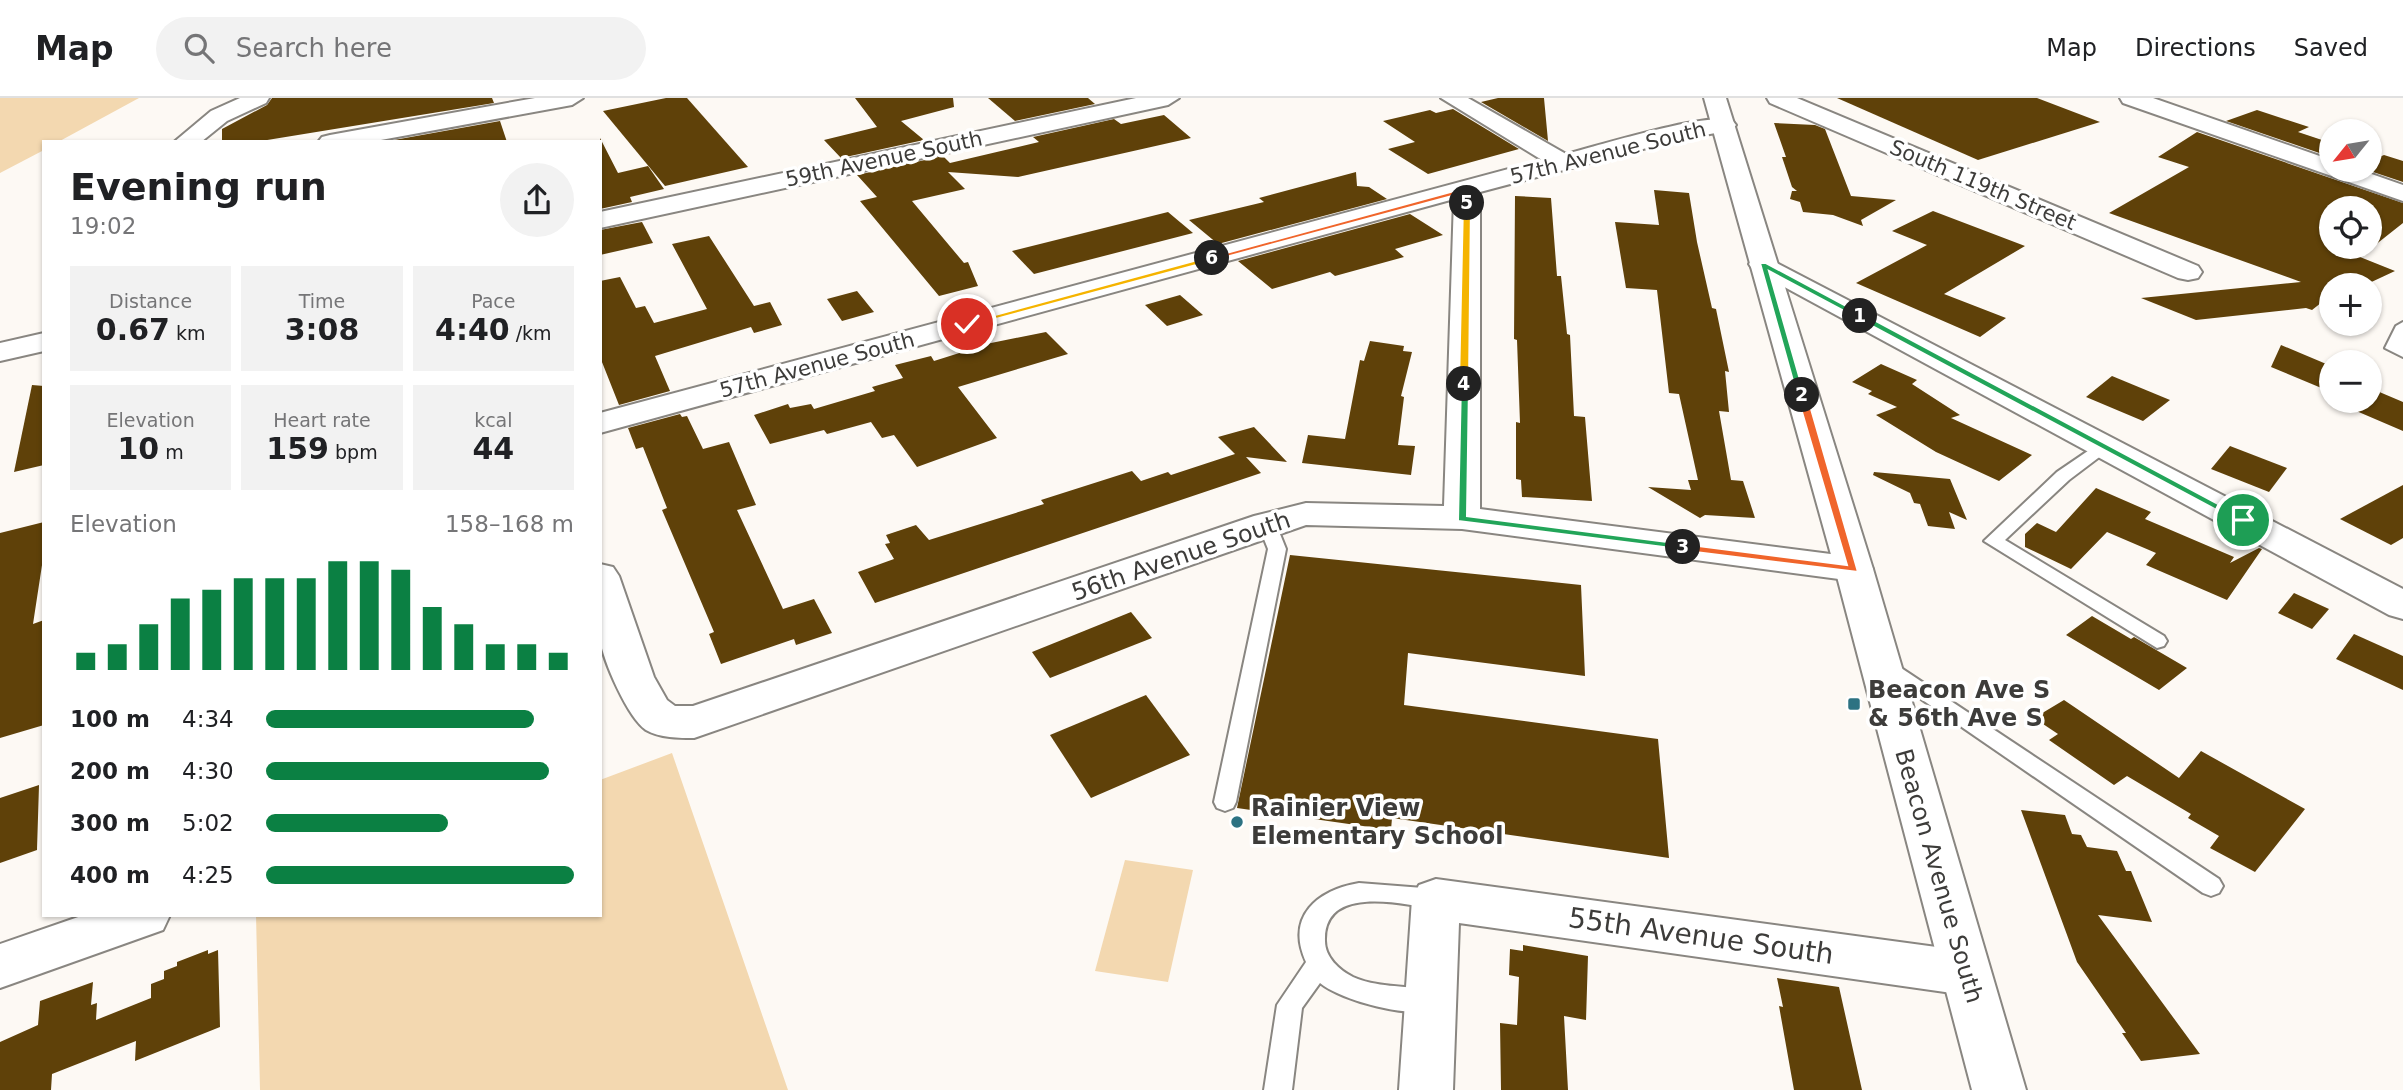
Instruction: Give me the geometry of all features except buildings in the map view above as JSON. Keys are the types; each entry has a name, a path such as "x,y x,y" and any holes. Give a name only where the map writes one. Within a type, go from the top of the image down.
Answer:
{"street":[{"path":"189,140 219,116 258,98"},
{"path":"341,140 572,98"},
{"name":"59th Avenue South","path":"602,220 1168,98"},
{"path":"1452,98 1563,162"},
{"name":"South 119th Street","path":"1777,98 2188,272"},
{"path":"2131,98 2319,164"},
{"name":"57th Avenue South","path":"602,422 1676,133 1720,112"},
{"name":"Beacon Avenue South","path":"1720,112 1854,569 1999,1090"},
{"path":"2371,182 2403,193"},
{"path":"1462,518 1467,190"},
{"path":"1763,264 2403,606"},
{"path":"0,352 42,342"},
{"name":"56th Avenue South","path":"602,582 636,682 649,707 662,719 694,722 1267,524 1306,514 1462,518 1854,569"},
{"path":"1426,1090 1436,899"},
{"name":"55th Avenue South","path":"1436,899 1966,973"},
{"path":"0,967 140,917"}],"lane":[{"path":"2403,326 2393,348 2403,352"},
{"path":"2104,446 2063,476 1993,541 2157,640"},
{"path":"1225,803 1277,549 1267,524"},
{"path":"1879,661 2211,886"},
{"path":"1429,1001 1364,991 1335,980 1319,964 1312,948 1312,926 1322,907 1342,894 1370,891 1436,899"},
{"path":"1278,1090 1290,1005 1319,964"}],"shaded area":[{"path":"0,98 139,98 62,140 42,140 42,151 0,173"},
{"path":"672,753 788,1090 260,1090 256,917 602,917 602,779"},
{"path":"1125,860 1193,870 1168,982 1095,971"}],"place":[{"name":"Beacon Ave S & 56th Ave S","path":"1854,704"},
{"name":"Rainier View Elementary School","path":"1237,822"}],"route":[{"path":"967,324 1467,190 1462,518 1854,569 1763,264 2243,520"}]}
